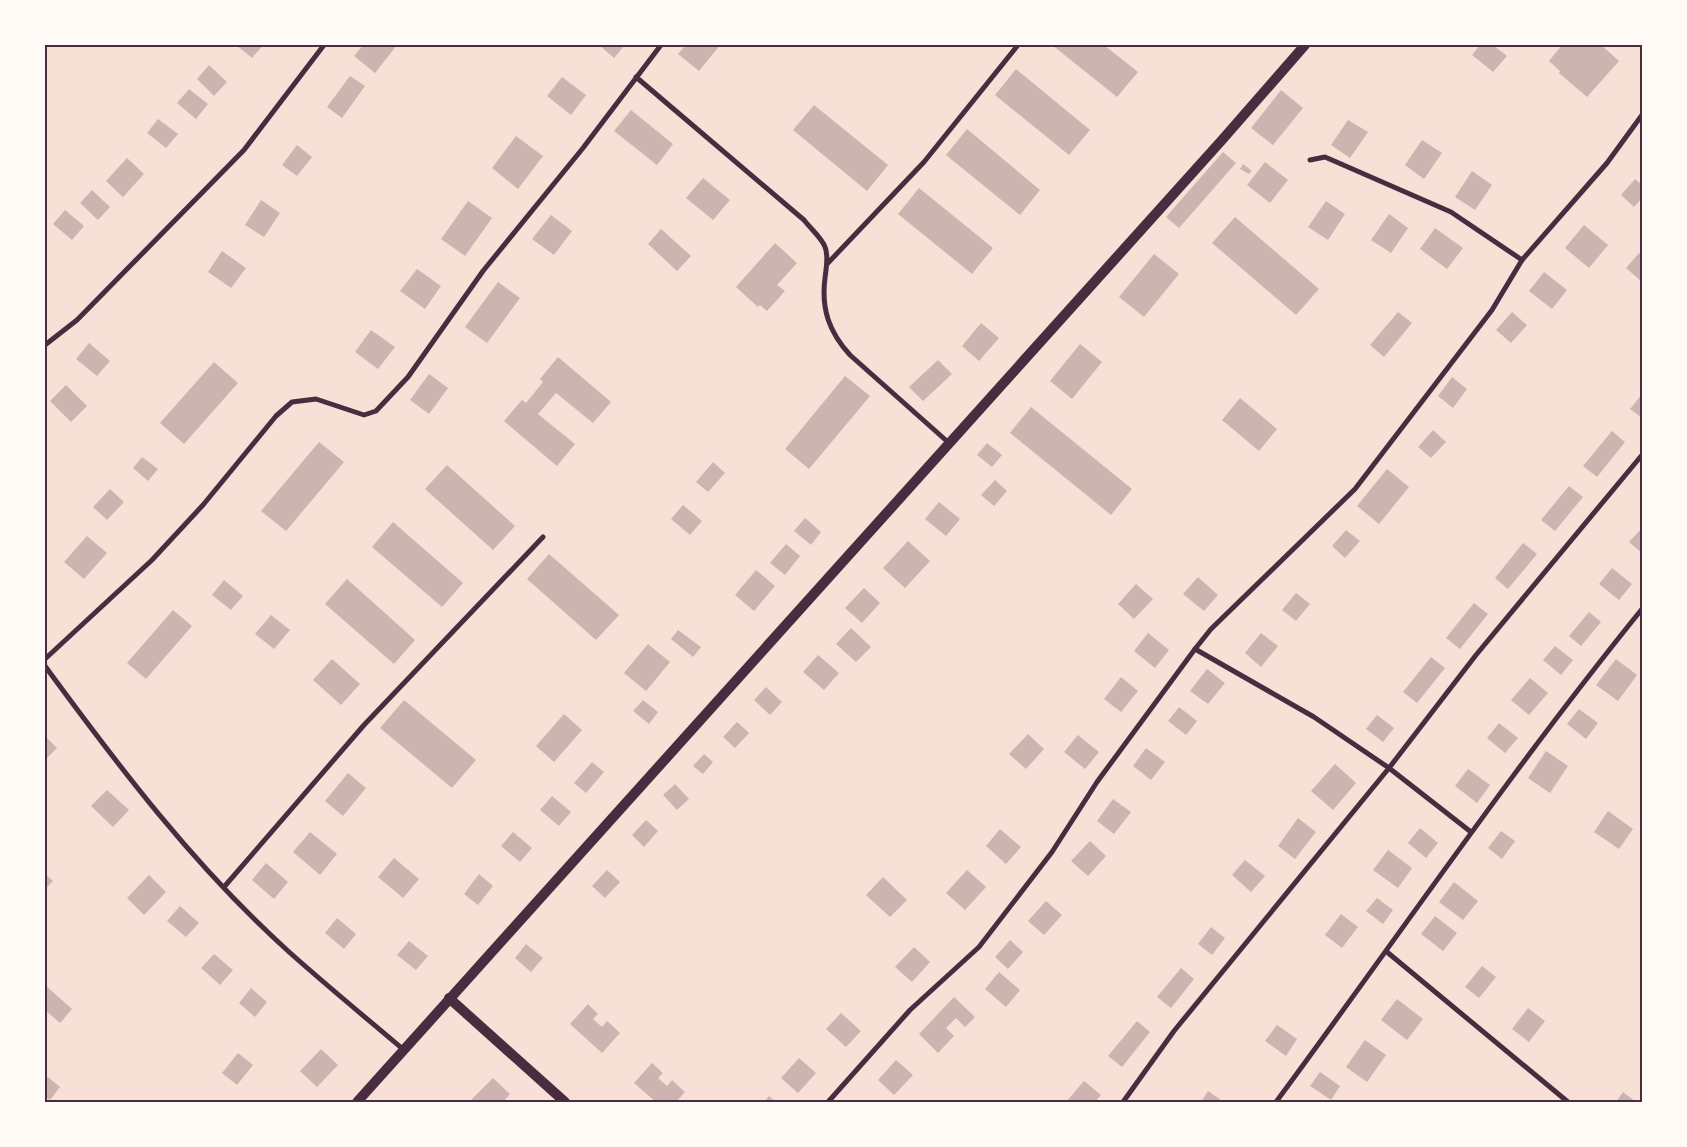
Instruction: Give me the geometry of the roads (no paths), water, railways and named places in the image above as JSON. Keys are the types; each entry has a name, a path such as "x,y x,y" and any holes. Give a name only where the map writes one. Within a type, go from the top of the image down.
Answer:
{"main road":[{"path":"357,1102 1305,45"},
{"path":"449,998 565,1102"}],"street":[{"path":"45,345 77,320 244,150 324,45"},
{"path":"45,659 152,560 203,505 276,416 292,402 316,399 364,415 376,411 408,377 483,271 661,45"},
{"path":"827,264 924,162 1018,45"},
{"path":"636,78 804,220 825,247 827,264 823,292 825,317 836,339 850,355 949,443"},
{"path":"828,1102 910,1010 979,947 1052,852 1097,782 1195,649 1212,629 1355,489 1492,310 1522,260 1607,162 1642,115"},
{"path":"1310,160 1325,157 1451,212 1522,260"},
{"path":"1122,1102 1174,1031 1389,768 1476,655 1642,455"},
{"path":"224,887 364,725 543,537"},
{"path":"1276,1102 1387,952 1471,832 1580,686 1642,609"},
{"path":"1195,649 1314,717 1389,768 1471,832"},
{"path":"45,666 120,769 224,887 288,951 404,1050"},
{"path":"1387,952 1568,1102"}]}
